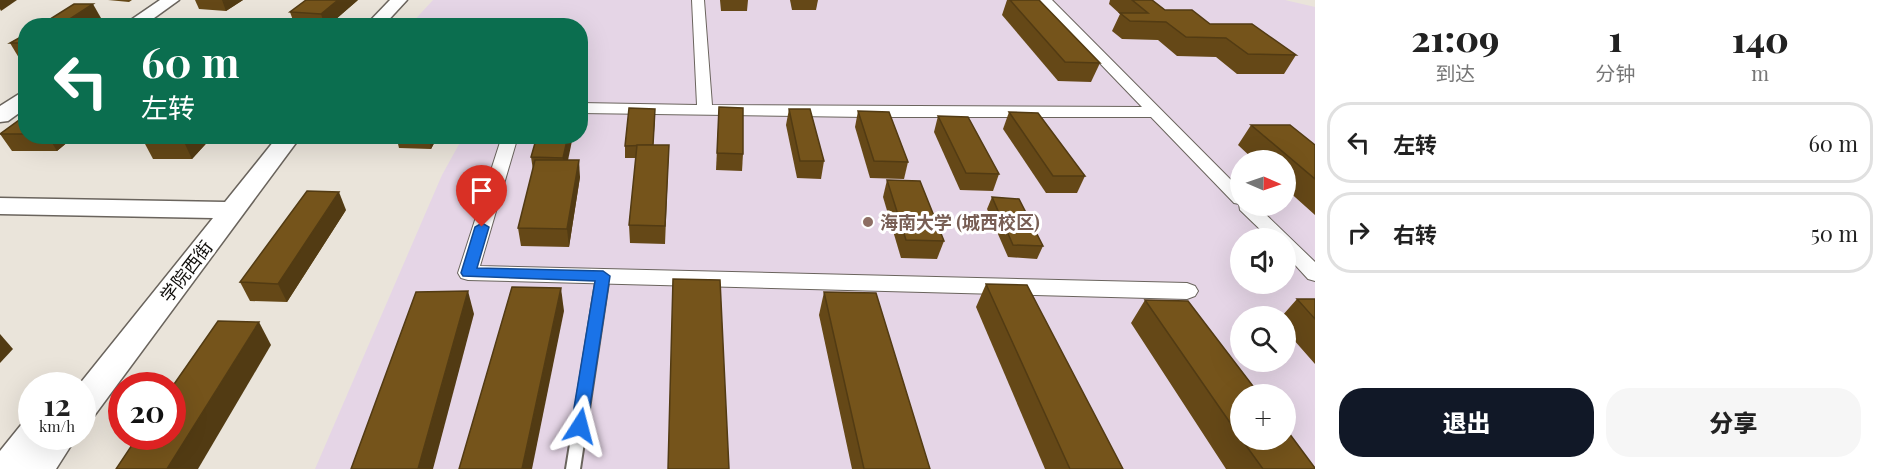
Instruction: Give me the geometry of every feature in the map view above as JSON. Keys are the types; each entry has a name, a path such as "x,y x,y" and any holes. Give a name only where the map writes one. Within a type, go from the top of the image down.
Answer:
{"main road":[{"path":"143,18 171,0"},
{"path":"381,18 399,0"},
{"path":"393,18 411,0"},
{"path":"0,116 18,104"},
{"name":"学院西街","path":"96,387 225,210 270,144"},
{"name":"学院西街","path":"87,372 284,144"},
{"path":"0,206 225,210"},
{"path":"8,469 23,450"},
{"path":"34,469 48,450"}],"street":[{"path":"698,0 705,110"},
{"path":"1045,0 1230,189"},
{"path":"588,108 1154,112"},
{"path":"508,144 468,273 1187,291"},
{"path":"1257,216 1270,228"},
{"path":"1296,254 1315,274"}],"lane":[{"path":"573,469 603,276"}],"shaded area":[{"name":"海南大学 (城西校区)","path":"433,0 1285,0 1315,7 1315,469 315,469 442,175 459,144 588,144 588,18 416,18"}],"building":[{"path":"306,0 338,0 321,14 290,12"},
{"path":"1010,0 1039,0 1100,63 1065,62"},
{"path":"1132,0 1152,0 1165,10 1192,10 1210,24 1252,24 1296,55 1248,54 1226,38 1186,37 1166,22 1130,21 1120,13 1148,13"},
{"path":"74,4 93,4 71,18 52,18"},
{"path":"719,107 743,108 743,154 717,153"},
{"path":"629,108 655,109 653,145 625,146"},
{"path":"789,109 810,109 824,161 800,161"},
{"path":"858,111 889,112 908,162 874,161"},
{"path":"1009,112 1038,113 1085,176 1053,176"},
{"path":"938,116 968,117 999,174 966,173"},
{"path":"18,121 18,134 0,134"},
{"path":"1251,125 1290,125 1315,145 1315,179 1296,163 1296,150 1281,150"},
{"path":"535,144 566,144 563,158 531,157"},
{"path":"637,145 669,145 665,226 629,225"},
{"path":"535,160 579,160 567,229 518,228"},
{"path":"887,180 920,181 944,241 906,240"},
{"path":"307,191 339,192 278,284 240,282"},
{"path":"992,197 1019,199 1043,246 1013,245"},
{"path":"673,279 720,280 729,469 668,469"},
{"path":"986,284 1027,285 1123,469 1070,469"},
{"path":"512,287 561,288 522,469 459,469"},
{"path":"468,291 418,469 351,469 416,292"},
{"path":"824,292 876,293 930,469 864,469"},
{"path":"1297,299 1315,299 1315,319"},
{"path":"1145,300 1188,301 1230,356 1230,372 1242,372 1251,384 1230,384 1230,423"},
{"path":"218,321 259,322 186,439 186,372 182,372"},
{"path":"1296,442 1315,468 1315,469 1263,469 1249,450 1296,450"},
{"path":"129,450 179,450 167,469 116,469"}],"place":[{"name":"海南大学 (城西校区)","path":"868,222"}],"route":[{"path":"482,227 468,273 603,276 580,426"}]}
